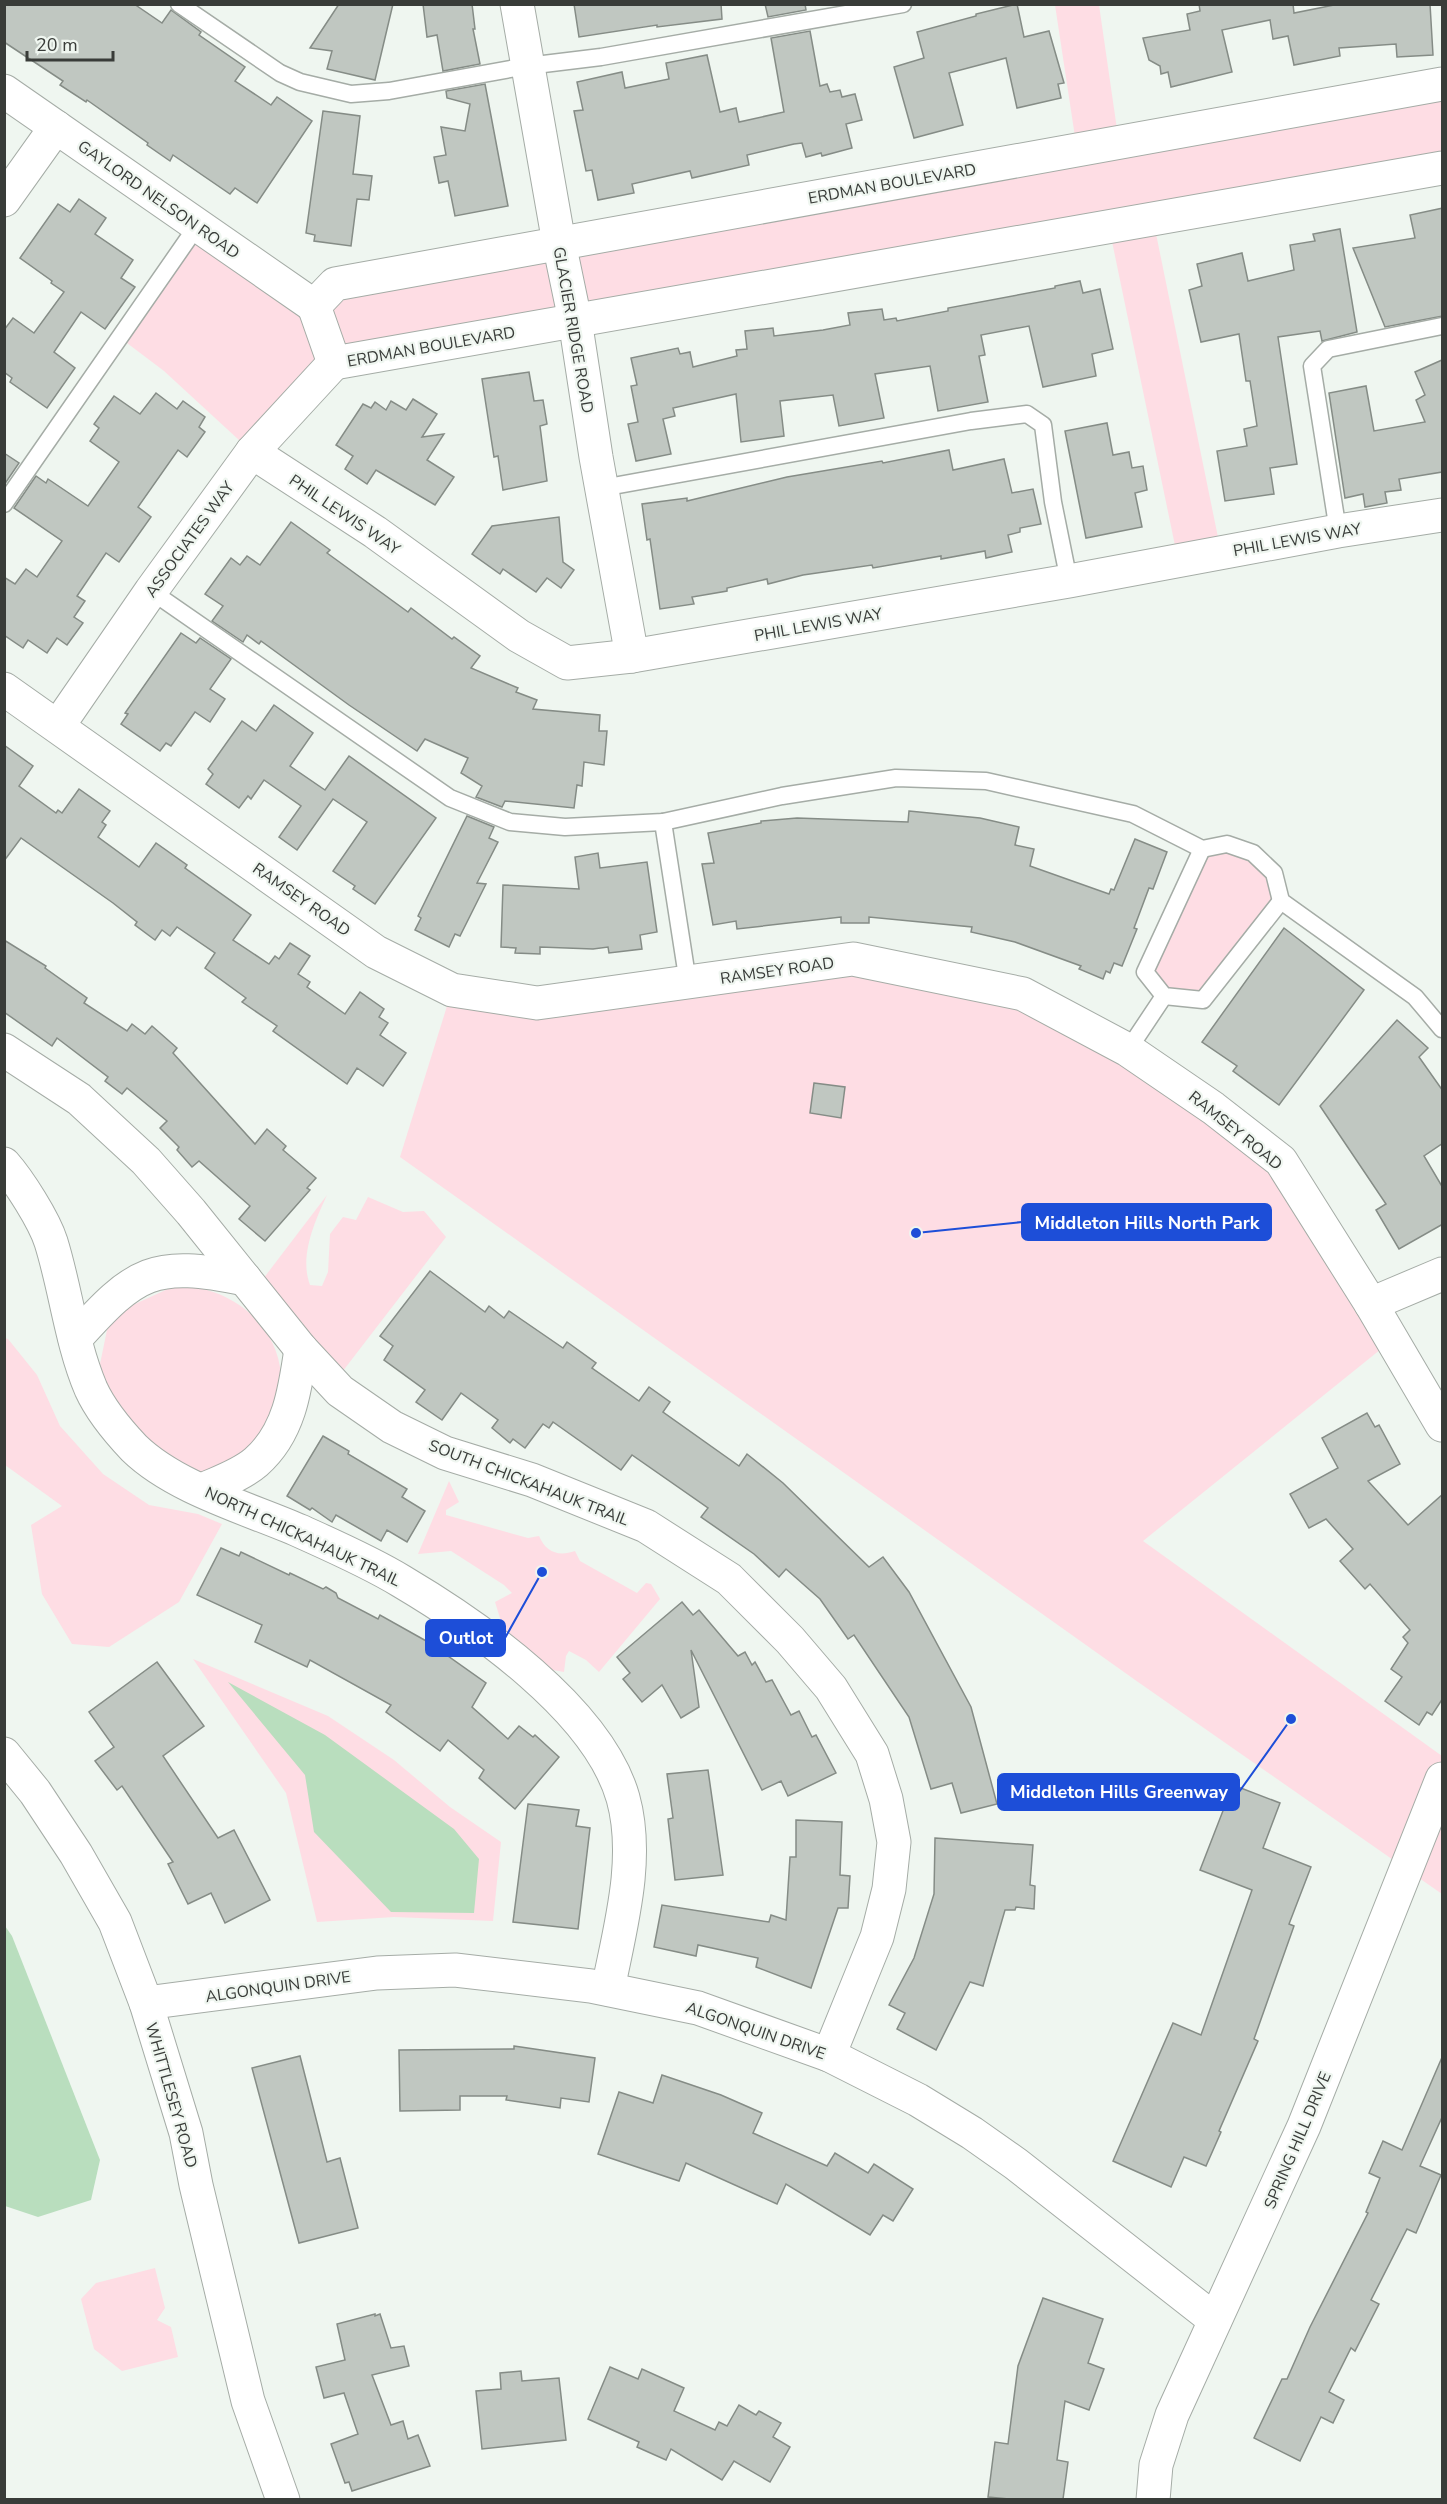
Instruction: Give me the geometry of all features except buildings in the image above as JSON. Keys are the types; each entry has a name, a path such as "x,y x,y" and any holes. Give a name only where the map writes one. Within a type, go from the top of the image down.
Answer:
{"street":[{"name":"GLACIER RIDGE ROAD","path":"517,4 559,243 575,320 632,656"},
{"name":"ERDMAN BOULEVARD","path":"1443,84 335,284 314,306 334,363 1443,168"},
{"name":"GAYLORD NELSON ROAD","path":"4,91 314,306"},
{"path":"4,200 56,127"},
{"name":"ASSOCIATES WAY","path":"58,726 151,591 252,452 334,363"},
{"name":"PHIL LEWIS WAY","path":"252,452 375,532 519,636 567,663 632,656 1069,581 1338,531 1443,515"},
{"name":"RAMSEY ROAD","path":"4,689 376,951 452,990 537,1003 853,958 1023,994 1128,1050 1213,1108 1281,1161 1371,1304 1443,1425"},
{"name":"SOUTH CHICKAHAUK TRAIL","path":"4,1050 79,1100 126,1141 169,1186 301,1349 340,1391 392,1427 445,1453 532,1480 646,1526 729,1579 790,1640 831,1688 872,1755 886,1799 894,1842 889,1889 877,1936 829,2055"},
{"name":"NORTH CHICKAHAUK TRAIL","path":"4,1164 15,1177 50,1238 75,1339 92,1390 110,1421 136,1449 165,1473 302,1532 400,1580 457,1617 508,1655 555,1697 593,1739 610,1768 623,1798 627,1822 629,1858 626,1891 608,1989"},
{"path":"75,1339 110,1300 140,1278 169,1270 204,1270 245,1279"},
{"path":"1371,1304 1443,1274"},
{"path":"202,1490 255,1463 276,1440 289,1413 301,1349"},
{"name":"WHITTLESEY ROAD","path":"4,1754 35,1792 76,1854 114,1923 146,2003 186,2133 196,2185 248,2401 283,2499"},
{"name":"SPRING HILL DRIVE","path":"1153,2499 1156,2465 1172,2415 1304,2126 1443,1779"},
{"name":"ALGONQUIN DRIVE","path":"146,2003 319,1980 376,1974 455,1970 608,1989 698,2008 829,2055 918,2100 972,2133 1061,2198 1215,2320"}],"lane":[{"path":"179,4 280,73 300,82 351,94 389,91 527,66 601,57 903,4"},
{"path":"4,504 197,226"},
{"path":"1338,531 1312,366 1328,349 1443,326"},
{"path":"602,488 971,421 1027,414 1043,425 1053,502 1069,581"},
{"path":"151,591 450,798 510,822 565,827 663,822 782,796 896,777 986,781 1133,814 1202,849 1227,844 1253,853 1274,873 1281,901 1415,996 1443,1029"},
{"path":"663,822 688,983"},
{"path":"1202,849 1145,972 1164,996 1203,1000 1281,901"},
{"path":"1128,1050 1164,996"}],"shaded area":[{"path":"1055,5 1099,5 1119,143 1442,84 1442,168 1153,219 1221,552 1178,560 1109,227 334,363 252,452 164,371 119,337 197,226 314,306 335,284 1077,150"},
{"path":"1202,849 1253,853 1281,901 1203,1000 1164,996 1145,972"},
{"path":"853,959 1023,994 1281,1161 1391,1341 1143,1541 1442,1756 1442,1894 1138,1682 400,1157 452,990 537,1003"},
{"path":"327,1195 313,1227 307,1251 307,1274 310,1285 322,1286 328,1272 330,1234 343,1217 356,1220 368,1197 403,1212 424,1211 446,1237 339,1376 260,1283"},
{"path":"170,1288 203,1289 235,1302 258,1321 274,1346 279,1360 280,1388 271,1430 219,1471 197,1473 148,1445 108,1392 100,1364 107,1330 124,1309"},
{"path":"5,1338 37,1375 60,1426 103,1474 149,1505 198,1514 222,1524 179,1602 109,1647 72,1644 42,1594 31,1525 62,1506 5,1465"},
{"path":"449,1481 459,1502 446,1510 446,1515 528,1538 539,1536 545,1546 553,1552 575,1551 580,1561 637,1593 646,1583 651,1584 660,1599 599,1672 586,1660 569,1651 564,1672 547,1669 505,1634 495,1602 512,1593 504,1585 451,1551 418,1554"},
{"path":"193,1659 328,1716 394,1760 450,1807 501,1842 493,1921 394,1917 317,1922 286,1793"},
{"path":"228,1682 325,1735 454,1829 479,1859 474,1913 391,1912 314,1832 305,1775"},
{"path":"5,1926 12,1936 100,2160 91,2200 38,2217 5,2206"},
{"path":"155,2268 165,2308 157,2320 171,2327 178,2357 122,2371 94,2349 81,2299 96,2283"}],"place":[{"name":"Middleton Hills North Park","path":"916,1233"},
{"name":"Outlot","path":"542,1572"},
{"name":"Middleton Hills Greenway","path":"1291,1719"}]}
